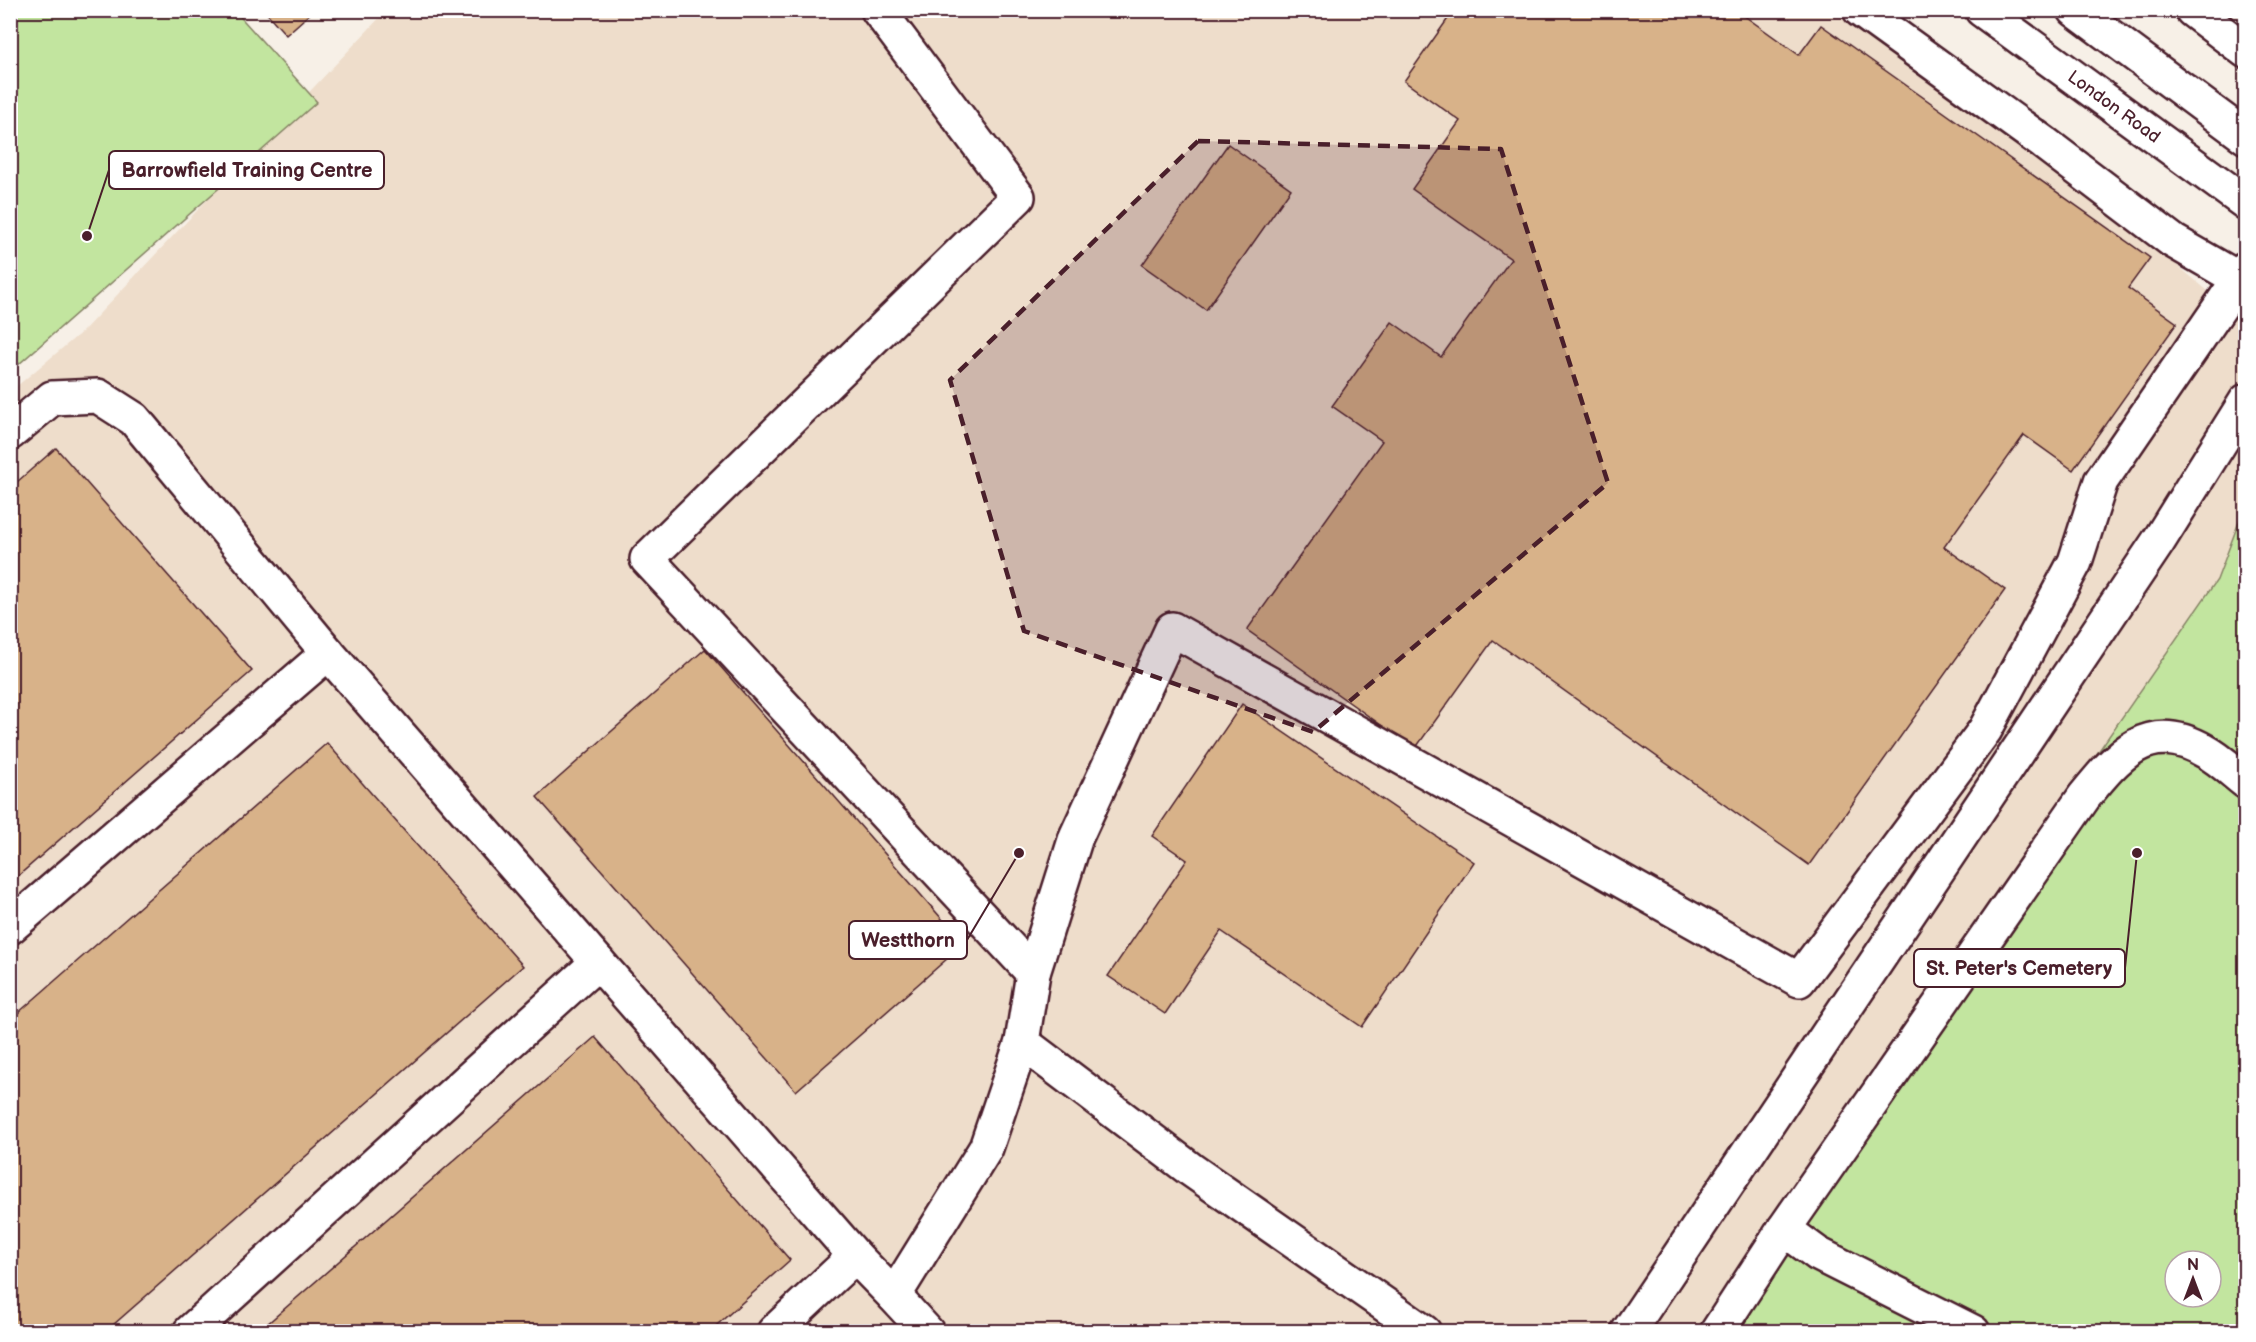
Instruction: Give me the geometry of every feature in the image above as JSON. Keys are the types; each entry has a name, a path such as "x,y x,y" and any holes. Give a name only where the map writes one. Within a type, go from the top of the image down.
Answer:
{"main road":[{"path":"878,10 1018,197 647,559 1032,973"},
{"path":"894,1296 986,1148 1022,1042 1032,973 1076,837 1172,629 1799,980 1985,730 2075,562 2101,481 2242,274 2173,241 1860,10"},
{"name":"London Road","path":"1982,10 2246,203"},
{"path":"2075,10 2246,137"},
{"path":"2192,10 2246,51"},
{"path":"10,433 52,398 98,396 134,419 328,653 855,1256 927,1332"},
{"path":"1628,1332 2158,542 2246,401"},
{"path":"10,927 328,653"},
{"path":"1717,1332 1784,1229 2084,797 2109,767 2133,747 2152,738 2168,737 2188,742 2207,752 2246,782"},
{"path":"190,1332 598,962"},
{"path":"1022,1042 1190,1169 1424,1332"},
{"path":"1784,1229 1818,1254 1973,1332"},
{"path":"774,1332 855,1256"}],"highlighted area":[{"path":"1198,141 1501,149 1608,483 1313,732 1024,631 950,380"}],"shaded area":[{"path":"386,11 1874,11 2245,322 2245,506 2217,580 1697,1331 11,1332 11,391 83,331"}],"green space":[{"path":"11,10 235,11 317,102 11,371"},
{"path":"2245,506 2245,1331 1697,1332 2217,580"}],"building":[{"path":"264,10 314,10 286,35"},
{"path":"1454,10 1736,10 1799,55 1821,25 2150,258 2128,288 2177,323 2073,470 2024,435 1944,547 2005,590 1809,865 1493,640 1415,749 1247,630 1382,441 1332,406 1392,322 1441,357 1511,259 1412,189 1460,121 1404,81"},
{"path":"1228,144 1291,189 1206,310 1142,265"},
{"path":"56,448 252,671 10,883 10,488"},
{"path":"705,649 964,944 796,1091 537,797"},
{"path":"1242,704 1474,862 1362,1027 1221,931 1165,1014 1108,976 1187,860 1152,836"},
{"path":"327,743 523,966 105,1332 10,1332 10,1020"},
{"path":"595,1037 790,1260 709,1332 258,1332"}],"place":[{"name":"Barrowfield Training Centre","path":"87,236"},
{"name":"Westthorn","path":"1019,853"},
{"name":"St. Peter's Cemetery","path":"2137,853"}]}
